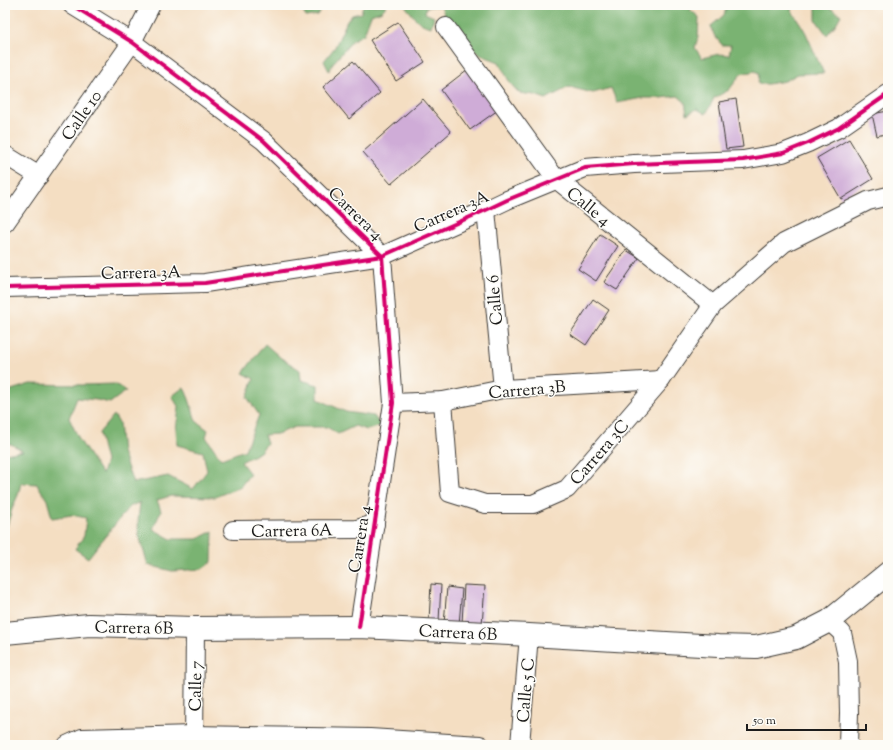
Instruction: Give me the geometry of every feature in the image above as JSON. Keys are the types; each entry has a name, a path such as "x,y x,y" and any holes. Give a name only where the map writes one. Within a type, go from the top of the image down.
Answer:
{"highway":[{"name":"Carrera 6B","path":"5,633 89,626 195,628 359,627 756,647 796,638 830,621 888,573"}],"street":[{"name":"Carrera 4","path":"72,5 132,42 264,141 382,256 393,403 359,627"},
{"name":"Calle 10","path":"5,223 132,42 151,5"},
{"name":"Calle 4","path":"446,27 556,179 713,305"},
{"name":"Carrera 3A","path":"5,288 205,283 382,256 507,200 585,168 634,164 742,160 783,153 839,128 888,94"},
{"path":"5,155 39,176"},
{"path":"661,380 713,305 784,243 868,200 888,196"},
{"name":"Calle 6","path":"486,210 503,389"},
{"name":"Carrera 3B","path":"393,403 443,401 503,389 661,380"},
{"name":"Carrera 3C","path":"443,401 450,493 485,504 533,504 567,489 661,380"},
{"name":"Carrera 6A","path":"232,530 356,529 375,524"},
{"path":"830,621 842,633 848,661 848,745"},
{"name":"Calle 7","path":"194,740 195,628"},
{"name":"Calle 5 C","path":"520,745 529,635"},
{"path":"67,745 82,738 370,741 480,745"}],"green space":[{"path":"299,5 325,5 318,15 306,17"},
{"path":"363,5 387,5 382,11 371,15 364,34 353,40 334,62 329,71 324,61 335,47 347,21 352,15 361,13"},
{"path":"404,5 694,5 690,10 699,17 698,37 695,48 702,58 719,54 729,55 731,45 722,45 714,35 711,26 724,15 727,5 793,5 791,10 805,32 824,73 798,74 785,81 768,84 758,84 759,73 755,71 741,74 729,90 714,98 706,114 697,109 687,114 685,102 678,96 643,98 617,103 611,88 593,93 569,87 546,99 535,95 519,93 510,83 499,62 481,55 469,47 454,24 445,17 441,6 426,7 425,13 434,17 431,27 422,24"},
{"path":"816,5 832,9 841,15 827,35 816,20"},
{"path":"265,344 281,358 300,370 301,380 318,385 318,399 346,412 374,416 381,426 367,430 355,426 338,434 327,427 295,427 277,434 264,435 267,443 260,452 241,462 250,474 240,487 215,497 171,496 157,500 161,511 153,529 171,539 197,539 213,531 212,562 202,569 172,571 148,565 139,536 138,522 140,502 129,507 88,558 75,549 84,536 86,518 72,515 52,518 47,500 37,484 21,483 7,526 5,527 5,454 23,451 11,444 5,444 5,392 30,384 115,384 126,391 110,403 77,398 69,418 80,441 102,474 106,461 99,433 114,415 119,423 122,452 133,483 168,476 193,489 207,471 203,452 177,445 176,429 179,408 172,396 184,387 196,421 208,430 206,437 221,459 245,450 259,415 247,397 254,379 243,373"}],"building":[{"path":"398,22 425,62 396,81 370,40"},
{"path":"353,61 380,93 349,119 323,87"},
{"path":"468,69 498,110 470,130 441,90"},
{"path":"423,99 451,132 391,184 363,152"},
{"path":"736,99 743,147 726,149 719,102"},
{"path":"888,111 888,133 877,136 872,114"},
{"path":"849,139 873,179 841,199 817,158"},
{"path":"600,234 618,246 596,281 578,269"},
{"path":"626,250 639,258 617,290 604,282"},
{"path":"593,299 609,310 586,345 570,334"},
{"path":"431,584 441,585 439,621 429,621"},
{"path":"464,585 485,586 482,625 462,624"},
{"path":"447,587 462,589 459,625 444,624"}],"cycle path":[{"path":"72,5 132,42 264,141 382,256 393,403 359,627"},
{"path":"5,288 205,283 382,256 507,200 585,168 634,164 743,160 783,153 839,128 888,94"}]}
